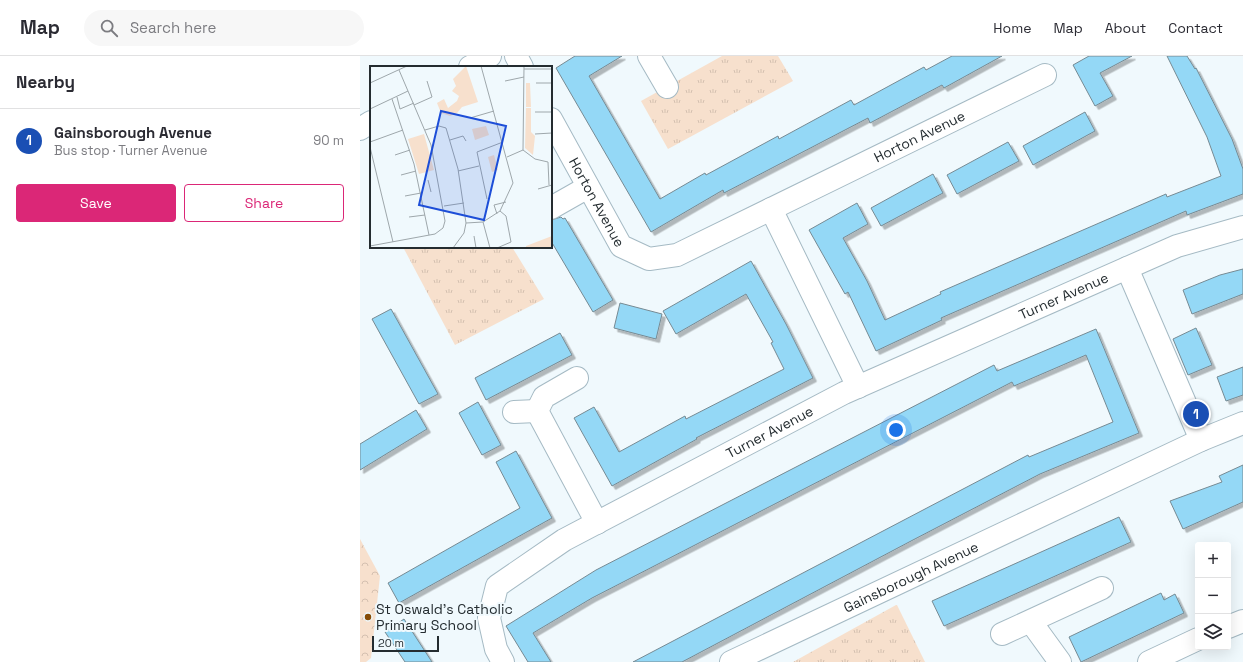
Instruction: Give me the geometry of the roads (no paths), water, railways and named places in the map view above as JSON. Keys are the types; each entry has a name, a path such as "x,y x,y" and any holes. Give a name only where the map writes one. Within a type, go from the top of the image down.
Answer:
{"street":[{"path":"472,66 490,56"},
{"path":"516,56 521,66"},
{"path":"649,56 667,87"},
{"name":"Horton Avenue","path":"552,121 621,246 649,259 677,255 1045,75"},
{"path":"360,128 370,123"},
{"path":"552,207 588,187"},
{"path":"771,209 858,387"},
{"name":"Turner Avenue","path":"503,662 496,649 489,618 497,586 564,540 858,387 1177,246 1243,227"},
{"path":"1127,268 1201,440"},
{"path":"537,411 544,397 577,378"},
{"path":"514,412 537,411"},
{"path":"537,411 597,523"},
{"name":"Gainsborough Avenue","path":"731,662 1201,440 1243,423"},
{"path":"1002,634 1032,622 1102,588"},
{"path":"1231,626 1243,621"},
{"path":"1032,622 1060,662"},
{"path":"1149,662 1195,640"}],"place":[{"name":"Gainsborough Avenue","path":"1196,414"},
{"name":"St Oswald's Catholic Primary School","path":"368,617"}]}
